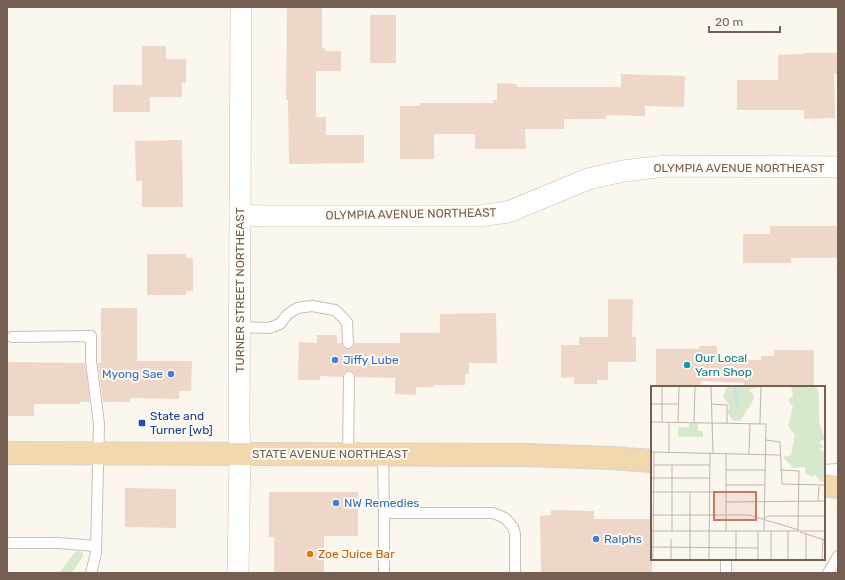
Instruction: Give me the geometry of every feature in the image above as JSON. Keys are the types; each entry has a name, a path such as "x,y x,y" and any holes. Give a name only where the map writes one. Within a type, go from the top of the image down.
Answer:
{"main road":[{"name":"STATE AVENUE NORTHEAST","path":"7,453 348,453 526,455 651,461"},
{"path":"825,485 838,487"}],"street":[{"name":"TURNER STREET NORTHEAST","path":"238,573 242,7"},
{"name":"OLYMPIA AVENUE NORTHEAST","path":"240,215 478,216 508,212 588,179 623,171 666,166 838,167"},
{"path":"825,476 838,475"}],"lane":[{"path":"240,327 269,328 280,324 297,308 312,306 335,310 347,322 348,343"},
{"path":"12,337 91,336 91,361 99,424 96,553 91,573"},
{"path":"348,453 349,377"},
{"path":"383,454 384,573"},
{"path":"384,513 493,513 505,518 513,527 514,573"},
{"path":"7,543 58,543 96,546"},
{"path":"828,573 838,556"},
{"path":"726,560 726,573"}],"green space":[{"path":"78,551 83,552 83,556 72,573 59,573 74,553"}],"building":[{"path":"287,7 322,7 322,48 325,48 325,51 341,51 341,71 316,71 316,117 326,117 326,135 364,135 364,163 289,164 288,100 286,100"},
{"path":"370,15 396,15 396,63 370,63"},
{"path":"142,46 166,46 166,59 186,59 186,83 182,83 182,97 150,97 150,112 113,112 113,85 142,85"},
{"path":"838,53 838,74 834,74 835,118 804,119 804,110 737,110 737,80 778,80 778,55"},
{"path":"621,74 685,76 684,107 645,106 645,116 606,115 606,119 564,119 564,129 525,129 526,149 475,149 475,134 434,134 434,159 400,159 400,106 420,106 420,103 493,103 493,100 497,100 497,83 517,84 517,87 621,87"},
{"path":"182,140 183,207 142,207 142,181 136,181 135,141"},
{"path":"770,226 838,226 838,258 791,258 791,263 743,263 743,234 770,234"},
{"path":"147,254 186,254 186,258 193,258 193,291 186,291 186,295 147,295"},
{"path":"608,299 633,299 632,337 636,337 636,362 608,362 608,380 597,380 597,384 574,384 574,377 561,378 561,345 579,345 579,337 608,337"},
{"path":"101,308 137,308 137,361 192,361 191,391 179,391 179,399 130,398 130,402 103,402 98,363 101,363"},
{"path":"496,313 497,363 469,363 469,373 465,375 465,385 434,385 434,387 416,387 416,395 395,394 395,378 355,377 353,372 349,371 344,373 343,377 320,376 320,380 298,380 299,342 317,343 317,335 337,335 337,343 342,343 343,347 348,349 352,348 354,343 400,343 400,333 440,333 440,314"},
{"path":"699,346 717,346 717,360 761,360 761,356 774,356 774,350 814,350 814,386 745,386 744,383 701,381 701,385 656,385 656,349 699,349"},
{"path":"7,362 85,363 90,402 80,402 80,404 34,404 34,416 7,416"},
{"path":"125,488 176,489 176,528 125,527"},
{"path":"269,492 358,492 358,536 324,536 324,573 274,573 274,537 269,537"},
{"name":"Ralphs","path":"551,510 594,511 594,519 651,519 652,573 541,573 540,516 551,515"}],"place":[{"name":"Jiffy Lube","path":"335,360"},
{"name":"Our Local Yarn Shop","path":"687,365"},
{"name":"Myong Sae","path":"171,374"},
{"name":"State and Turner [wb]","path":"142,423"},
{"name":"NW Remedies","path":"336,503"},
{"name":"Ralphs","path":"596,539"},
{"name":"Zoe Juice Bar","path":"310,554"}]}
